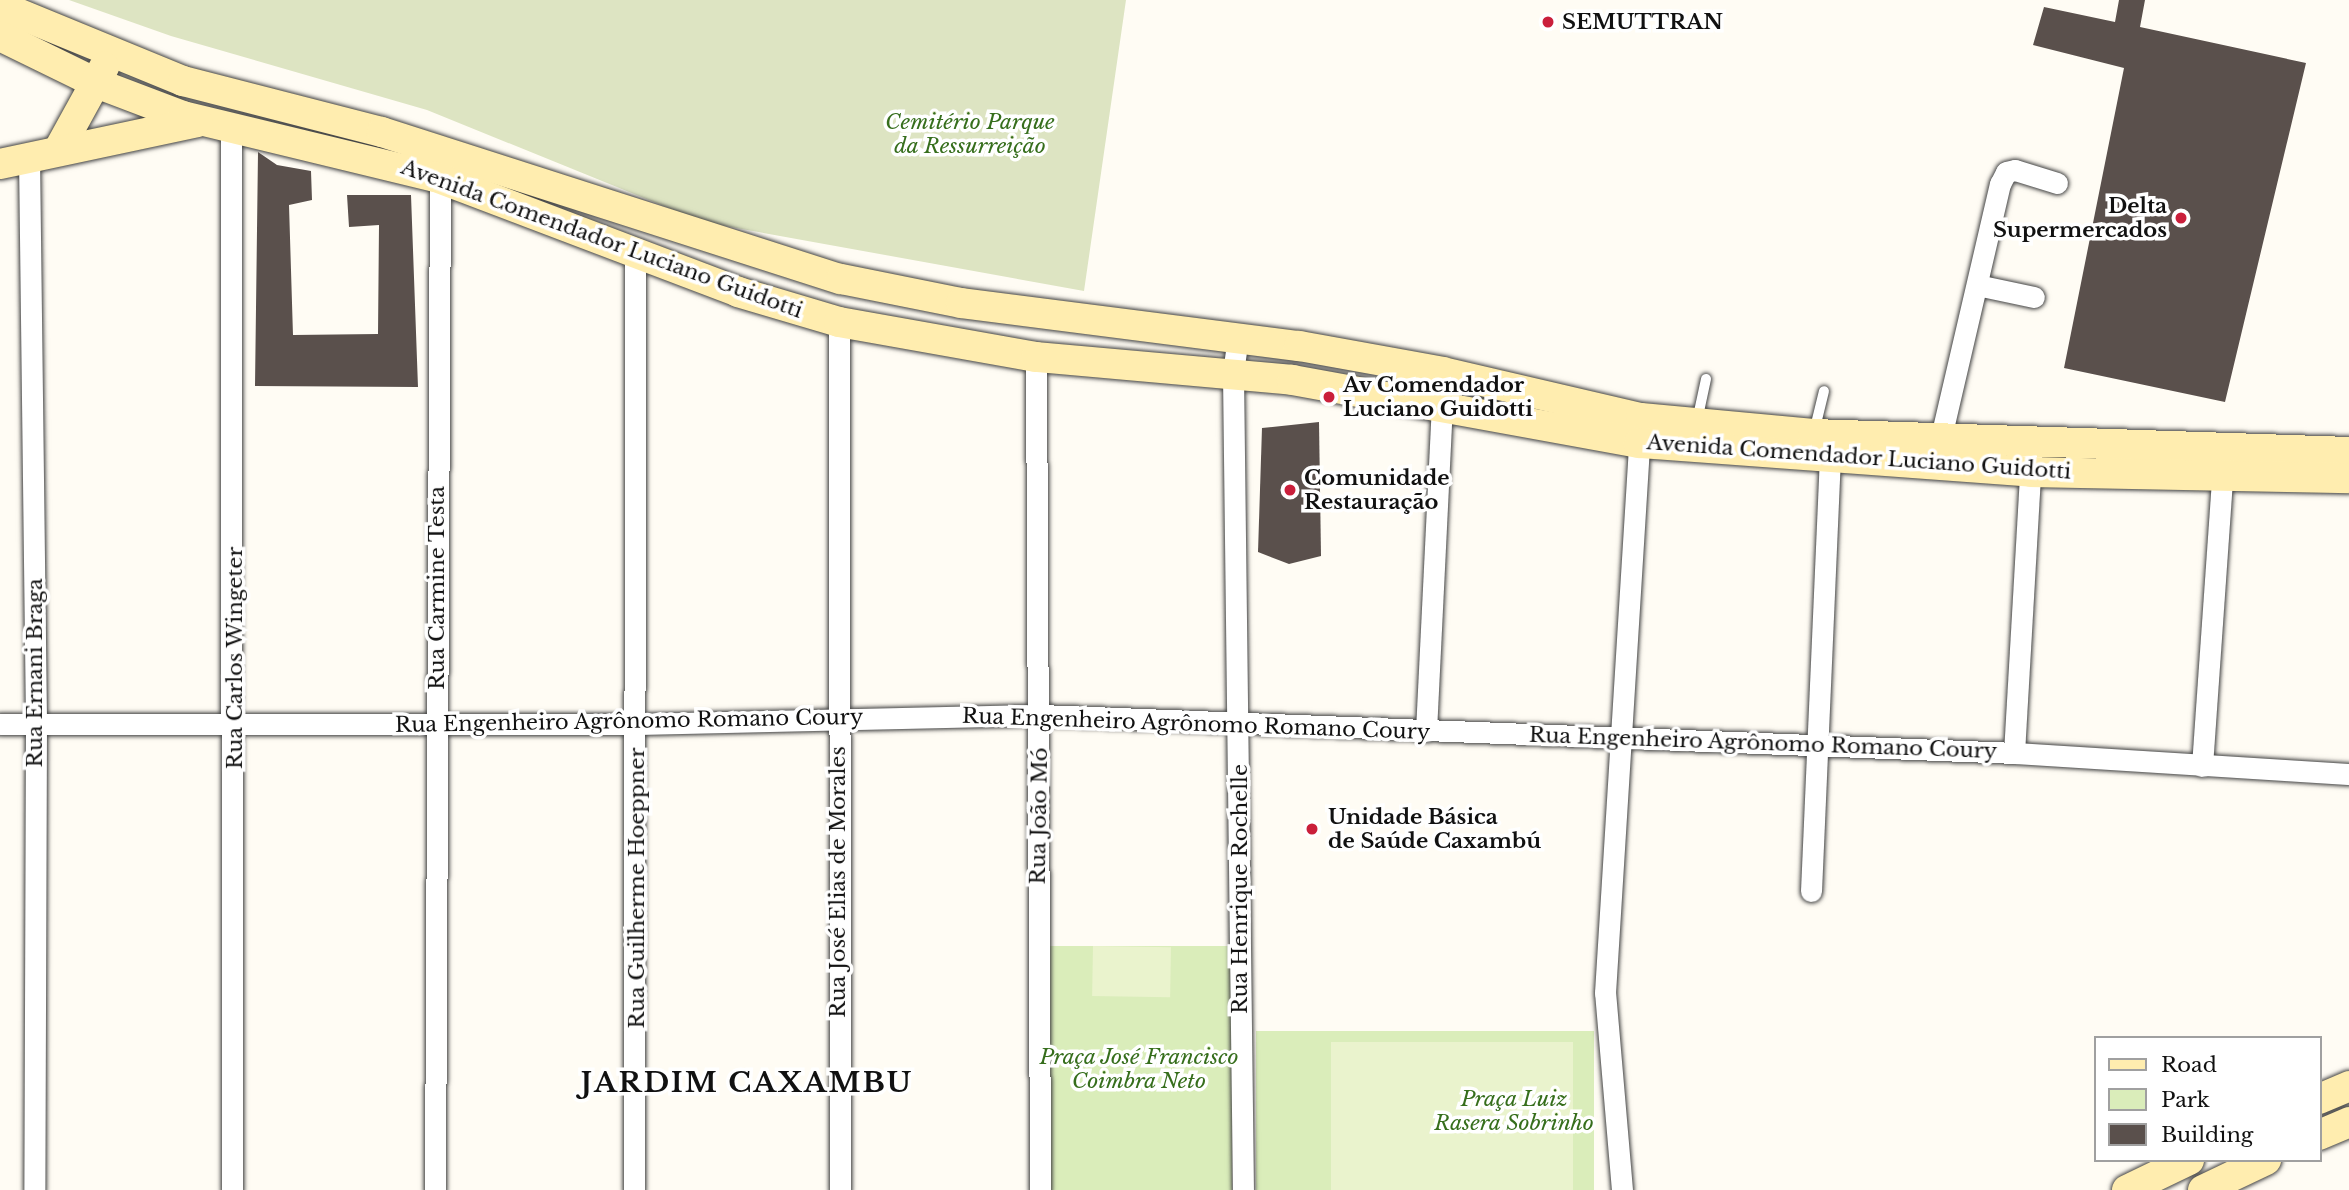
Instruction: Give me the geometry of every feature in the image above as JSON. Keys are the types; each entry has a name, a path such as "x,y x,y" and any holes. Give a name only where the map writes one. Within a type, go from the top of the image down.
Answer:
{"main road":[{"name":"Avenida Comendador Luciano Guidotti","path":"0,6 110,54 183,81 382,132 440,166 738,292 839,322 1036,357 1233,374 1830,459 2031,472 2349,452"},
{"name":"Avenida Comendador Luciano Guidotti","path":"0,36 96,83 201,121 440,166 841,279 961,303 1238,337 1443,372 1640,430 1697,424 1813,434 2032,439 2349,478"},
{"path":"59,149 110,54"},
{"path":"0,164 59,149 201,121"},
{"path":"2321,1134 2349,1122"},
{"path":"2127,1190 2185,1162"},
{"path":"2203,1190 2262,1162"}],"street":[{"name":"Rua Carlos Wingeter","path":"231,126 236,722 232,1190"},
{"name":"Rua Ernani Braga","path":"29,156 36,724 34,1190"},
{"name":"Rua Carmine Testa","path":"435,1190 440,166"},
{"path":"1941,437 2006,172 2057,183"},
{"name":"Rua Guilherme Hoeppner","path":"634,1190 638,724 635,249"},
{"path":"1977,285 2034,297"},
{"name":"Rua José Elias de Morales","path":"839,322 837,719 840,1190"},
{"name":"Rua Henrique Rochelle","path":"1238,337 1233,374 1243,1190"},
{"name":"Rua João Mó","path":"1036,357 1040,715 1040,1190"},
{"path":"1426,731 1442,405"},
{"path":"1622,1190 1605,993 1640,430"},
{"path":"2014,753 2032,439"},
{"path":"1811,891 1821,746 1830,459"},
{"path":"2202,765 2223,461"},
{"name":"Rua Engenheiro Agrônomo Romano Coury","path":"0,724 638,724 1040,715 2014,753 2349,774"}],"lane":[{"path":"1697,424 1706,379"},
{"path":"1813,434 1824,391"}],"green space":[{"name":"Cemitério Parque da Ressurreição","path":"69,0 1126,0 1084,291 703,222 427,110 171,36"},
{"name":"Praça José Francisco Coimbra Neto","path":"1046,946 1232,946 1232,1190 1046,1190"},
{"path":"1093,946 1171,947 1170,997 1092,996"},
{"name":"Praça Luiz Rasera Sobrinho","path":"1256,1031 1594,1031 1594,1190 1256,1190"},
{"name":"Praça Luiz Rasera Sobrinho","path":"1331,1042 1573,1042 1573,1190 1331,1190"}],"building":[{"name":"Delta Supermercados","path":"2119,0 2145,0 2140,27 2306,63 2225,402 2064,368 2124,68 2033,45 2044,7 2115,22"},
{"path":"258,152 277,165 311,171 312,200 289,205 293,335 378,334 379,225 349,227 347,195 411,195 418,387 255,386"},
{"name":"Comunidade Restauração","path":"1319,422 1321,556 1289,564 1258,552 1262,428"}],"place":[{"name":"SEMUTTRAN","path":"1548,22"},
{"name":"Delta Supermercados","path":"2181,218"},
{"name":"Av Comendador Luciano Guidotti","path":"1329,397"},
{"name":"Comunidade Restauração","path":"1290,490"},
{"name":"Unidade Básica de Saúde Caxambú","path":"1312,829"}],"district":[{"name":"JARDIM CAXAMBU","path":"747,1083"}]}
